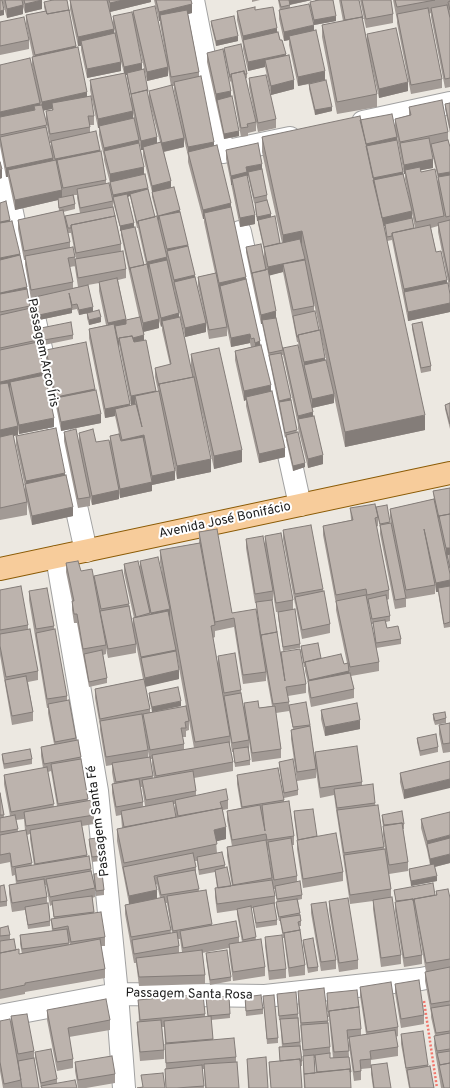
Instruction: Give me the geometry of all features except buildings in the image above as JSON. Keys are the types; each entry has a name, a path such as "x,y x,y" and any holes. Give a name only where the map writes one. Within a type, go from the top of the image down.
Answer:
{"main road":[{"name":"Avenida José Bonifácio","path":"0,568 450,473"}],"street":[{"path":"193,0 223,152 306,134"},
{"path":"344,126 450,103"},
{"name":"Passagem Arco Íris","path":"0,155 33,316 86,551"},
{"path":"240,232 300,505"},
{"name":"Passagem Santa Fé","path":"57,557 97,791 117,994 124,1088"},
{"name":"Passagem Santa Rosa","path":"0,1016 117,994 265,996 421,979 450,973"}],"path":[{"path":"421,979 437,1088"}]}
